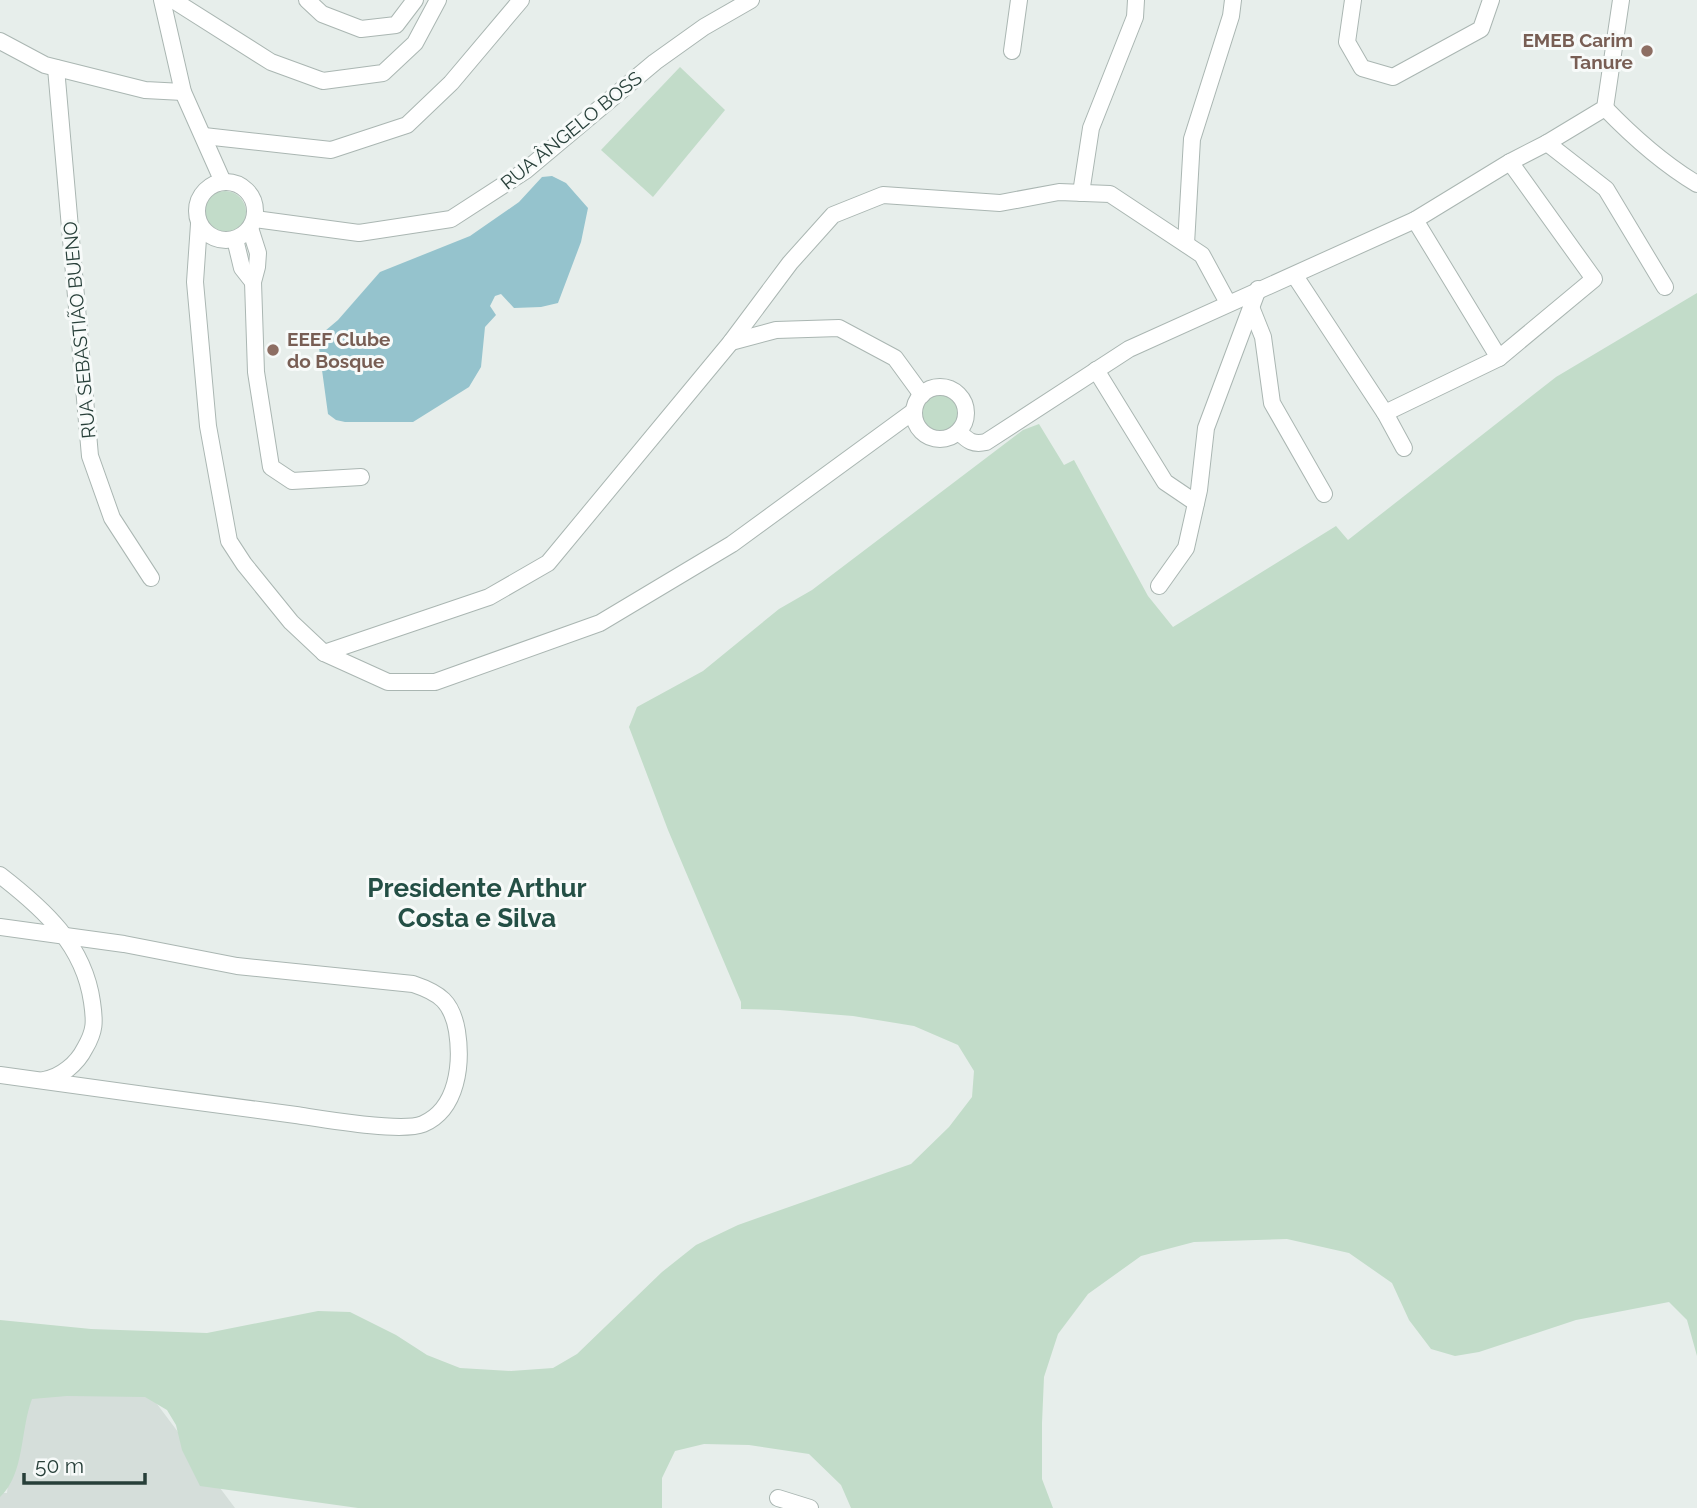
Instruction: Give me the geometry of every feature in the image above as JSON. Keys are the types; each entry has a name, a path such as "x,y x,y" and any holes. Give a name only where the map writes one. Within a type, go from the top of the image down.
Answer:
{"street":[{"path":"162,0 183,92 223,182"},
{"path":"173,0 271,62 323,81 383,73 415,43 438,0"},
{"path":"307,0 322,14 361,29 396,25 415,0"},
{"path":"204,136 331,150 407,125 451,83 521,0"},
{"name":"RUA ÂNGELO BOSS","path":"253,224 359,233 451,219 525,171 655,62 704,27 751,0"},
{"path":"1012,51 1020,0"},
{"path":"1081,193 1091,128 1135,17 1136,0"},
{"path":"1186,244 1192,139 1231,16 1233,0"},
{"path":"1353,0 1347,43 1362,68 1393,77 1482,29 1491,0"},
{"path":"1605,108 1621,0"},
{"path":"0,41 45,65 145,90 183,92"},
{"name":"RUA SEBASTIÃO BUENO","path":"56,68 90,456 112,518 151,578"},
{"path":"959,432 970,442 986,442 1129,349 1415,220 1605,108"},
{"path":"1605,108 1634,138 1697,184"},
{"path":"1547,143 1606,189 1665,287"},
{"path":"1385,413 1499,358 1594,279 1510,162"},
{"path":"360,477 292,481 271,467 256,372 253,282 258,253 253,224 254,200 249,192 232,183 213,185 200,199 197,208 199,224 195,282 208,426 229,541 291,622 324,653 388,682 435,682 600,622 732,544 914,411"},
{"path":"324,653 489,597 548,563 731,342 790,263 833,215 883,195 1000,203 1059,192 1110,194 1202,255 1228,303"},
{"path":"1415,220 1499,358"},
{"path":"199,224 207,234 226,241 235,239 253,224"},
{"path":"235,239 242,268 253,282"},
{"path":"1295,276 1385,413 1404,448"},
{"path":"1159,586 1186,548 1196,503 1206,428 1258,289"},
{"path":"1251,307 1263,337 1272,403 1324,494"},
{"path":"731,342 776,330 839,328 895,358 922,395"},
{"path":"1096,370 1165,482 1196,503"},
{"path":"938,387 957,393 965,404 967,413 959,432 942,440 923,433 917,426 914,411 922,395 938,387"},
{"path":"0,875 64,934 85,968 93,1008 94,1034 82,1055 64,1072 51,1079 38,1081"},
{"path":"0,927 64,934 237,966 413,984 433,990 443,998 455,1017 460,1049 455,1084 441,1113 423,1124 405,1127 0,1075"},
{"path":"778,1498 810,1508"}],"shaded area":[{"path":"20,1379 142,1384 235,1508 0,1508 0,1493 7,1493"}],"green space":[{"path":"680,67 725,110 653,197 601,150"},
{"path":"225,191 240,197 246,212 240,227 225,233 210,227 204,212 210,197"},
{"path":"1697,293 1697,1356 1687,1320 1669,1302 1576,1320 1479,1352 1455,1356 1431,1349 1409,1320 1392,1283 1349,1253 1287,1239 1194,1242 1141,1256 1088,1294 1058,1334 1044,1377 1042,1423 1042,1479 1053,1508 851,1508 841,1485 809,1454 749,1445 704,1444 675,1451 662,1478 662,1508 358,1508 200,1486 182,1450 176,1425 167,1410 145,1397 67,1396 32,1399 18,1464 8,1487 0,1497 0,1320 91,1329 207,1333 318,1311 350,1312 396,1335 427,1355 460,1368 511,1371 553,1368 577,1354 662,1272 696,1245 738,1225 911,1164 949,1127 972,1097 974,1071 958,1045 914,1026 853,1016 741,1009 741,1002 668,830 629,727 637,707 703,671 779,609 812,590 1023,430 1039,424 1064,465 1074,460 1148,596 1173,627 1336,526 1348,540 1556,377"},
{"path":"940,395 953,400 958,413 953,426 940,431 927,426 922,413 927,400"}],"water":[{"path":"552,176 566,183 588,208 581,242 558,303 514,308 501,294 495,296 490,306 496,315 485,327 481,367 469,387 413,422 345,422 328,414 319,348 325,331 380,272 470,236 519,202 542,177"}],"place":[{"name":"EMEB Carim Tanure","path":"1647,51"},
{"name":"EEEF Clube do Bosque","path":"273,350"}],"district":[{"name":"Presidente Arthur Costa e Silva","path":"477,903"}]}
